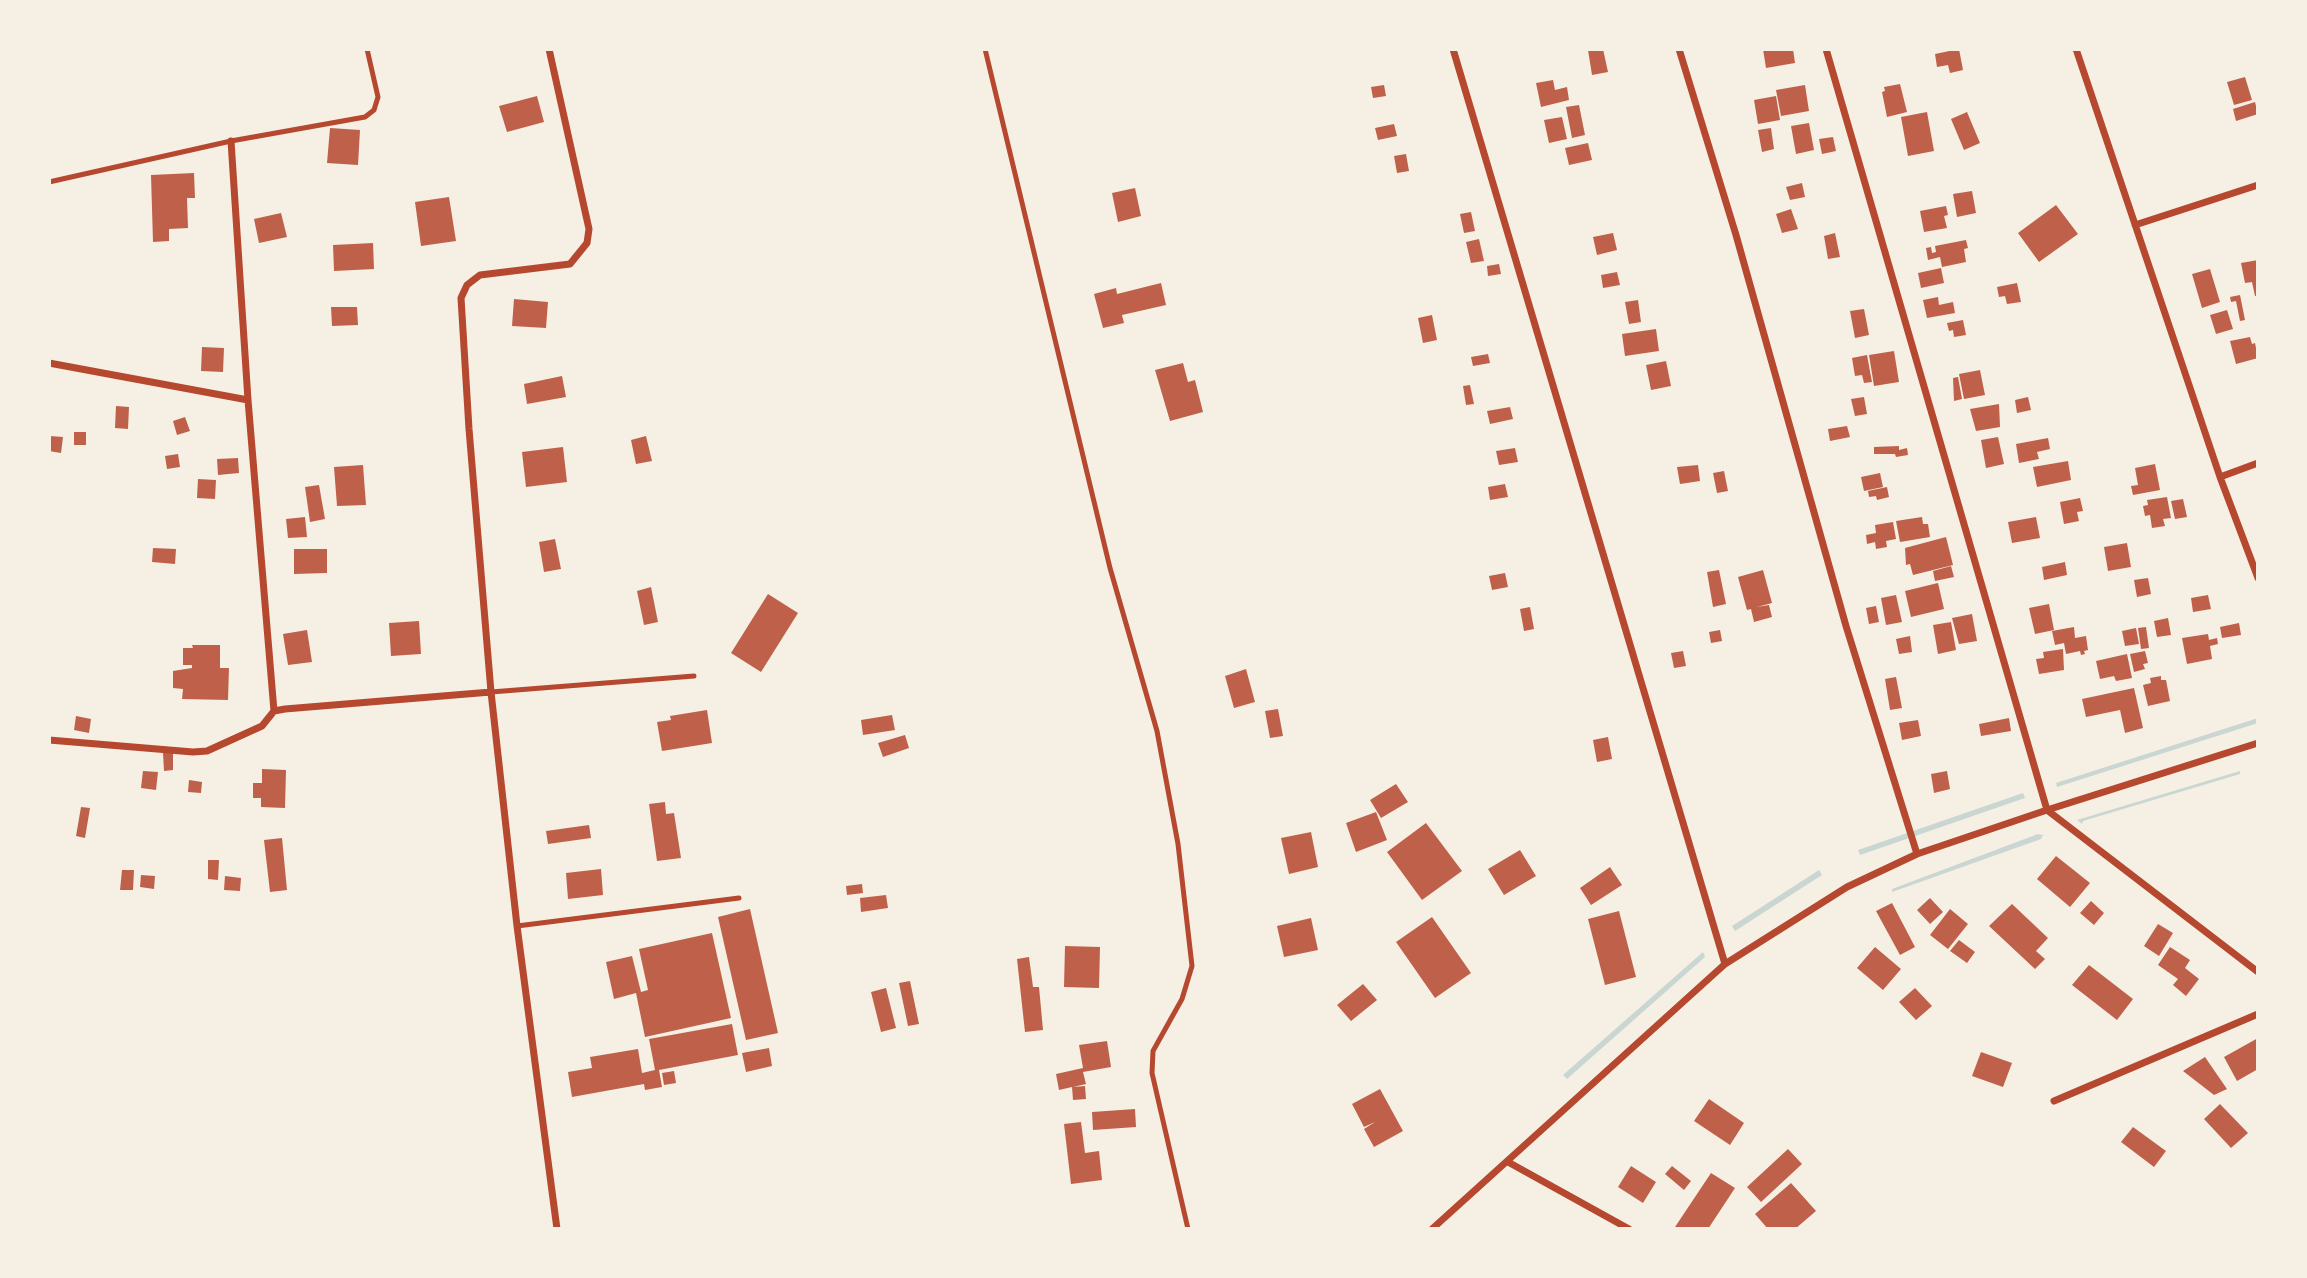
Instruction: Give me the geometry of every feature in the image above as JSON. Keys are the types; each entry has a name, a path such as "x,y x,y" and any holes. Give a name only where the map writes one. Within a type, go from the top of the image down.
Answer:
{"street":[{"path":"549,49 589,229 587,243 570,264 480,275 467,285 461,298 491,692 517,926 557,1229"},
{"path":"1452,49 1725,964"},
{"path":"1679,49 1736,235 1848,634 1917,854"},
{"path":"1826,49 2047,810 2258,972"},
{"path":"2076,49 2220,477 2258,578"},
{"path":"231,141 248,400 274,712"},
{"path":"2135,225 2258,185"},
{"path":"49,363 248,400"},
{"path":"2220,477 2258,463"},
{"path":"49,740 207,751 262,726 274,712 285,709 491,692"},
{"path":"1432,1229 1725,964 1847,887 1917,854 2258,743"},
{"path":"2054,1101 2258,1014"},
{"path":"1508,1162 1629,1229"}],"lane":[{"path":"49,182 231,141 365,117 374,110 378,97 368,49"},
{"path":"985,49 1110,568 1157,731 1178,844 1192,966 1182,999 1153,1051 1152,1073 1188,1229"},
{"path":"491,692 694,676"},
{"path":"517,926 739,898"}],"shaded area":[{"path":"2258,718 2258,723 2057,787 2056,783"},
{"path":"2240,771 2240,774 2083,821 2082,824 2077,820"},
{"path":"2023,793 2025,798 1860,855 1858,850"},
{"path":"2038,834 2043,835 2041,839 1892,892 1892,889"},
{"path":"1819,870 1822,875 1735,931 1732,926"},
{"path":"1703,952 1705,957 1567,1079 1563,1075"}],"building":[{"path":"1603,49 1608,72 1592,75 1588,50"},
{"path":"1763,49 1793,49 1795,63 1766,68"},
{"path":"1959,49 1963,70 1950,73 1948,65 1937,67 1935,54"},
{"path":"2245,77 2252,100 2234,105 2227,82"},
{"path":"1553,80 1555,90 1567,87 1569,100 1541,107 1536,83"},
{"path":"1900,84 1907,112 1887,117 1882,92 1885,91 1884,87"},
{"path":"1384,85 1386,96 1373,98 1371,87"},
{"path":"1805,85 1809,111 1781,116 1776,90"},
{"path":"537,96 544,122 507,132 499,106"},
{"path":"1776,96 1780,120 1758,124 1754,100"},
{"path":"2255,102 2258,114 2236,121 2233,109"},
{"path":"1579,105 1585,135 1572,138 1566,107"},
{"path":"1927,112 1934,151 1908,156 1901,117"},
{"path":"1967,112 1980,143 1964,150 1951,119"},
{"path":"1562,117 1567,139 1549,143 1544,120"},
{"path":"1809,123 1814,150 1796,154 1791,126"},
{"path":"1394,124 1397,136 1378,140 1375,128"},
{"path":"330,128 360,130 358,165 327,163"},
{"path":"1771,128 1774,149 1762,152 1758,130"},
{"path":"1833,137 1836,151 1822,154 1819,139"},
{"path":"1588,143 1592,160 1569,165 1565,148"},
{"path":"1406,154 1409,171 1397,173 1394,156"},
{"path":"194,173 195,198 187,198 188,228 169,229 169,241 153,242 151,175"},
{"path":"1802,183 1805,197 1790,200 1786,187"},
{"path":"1135,188 1141,216 1118,222 1112,193"},
{"path":"1972,191 1976,213 1957,217 1953,194"},
{"path":"449,197 456,241 421,246 415,202"},
{"path":"2056,205 2078,234 2039,262 2018,233"},
{"path":"1946,206 1948,215 1944,216 1947,228 1924,232 1920,211"},
{"path":"1791,209 1798,229 1782,233 1776,214"},
{"path":"1471,212 1475,231 1464,233 1460,214"},
{"path":"281,213 287,237 259,243 254,219"},
{"path":"1613,233 1617,250 1597,255 1593,237"},
{"path":"1835,233 1840,257 1828,259 1824,236"},
{"path":"1479,239 1484,261 1471,263 1466,242"},
{"path":"1966,240 1966,262 1942,267 1940,257 1928,260 1926,248 1931,247 1932,253 1936,252 1935,246"},
{"path":"373,243 374,269 334,271 333,245"},
{"path":"2258,260 2258,296 2255,296 2252,282 2245,283 2241,263"},
{"path":"1499,264 1501,274 1488,276 1487,266"},
{"path":"1941,268 1944,283 1921,288 1918,273"},
{"path":"2210,269 2220,302 2202,308 2192,274"},
{"path":"1617,272 1620,285 1603,288 1601,275"},
{"path":"1161,283 1166,305 1122,315 1124,323 1103,328 1094,294 1116,288 1117,294"},
{"path":"2017,283 2021,302 2007,304 2005,296 1999,297 1997,287"},
{"path":"2240,295 2245,320 2240,321 2236,301 2231,302 2230,297"},
{"path":"1938,297 1939,305 1953,302 1955,313 1927,318 1923,300"},
{"path":"514,299 548,302 546,328 512,326"},
{"path":"1638,300 1641,322 1629,324 1625,302"},
{"path":"331,307 357,307 358,325 332,326"},
{"path":"1864,309 1869,335 1855,338 1850,311"},
{"path":"2227,310 2233,329 2216,334 2210,315"},
{"path":"1432,315 1437,340 1423,343 1418,318"},
{"path":"1963,320 1966,335 1954,337 1953,330 1949,331 1947,323"},
{"path":"1656,329 1659,351 1625,356 1622,334"},
{"path":"2250,337 2252,344 2255,343 2258,358 2236,364 2230,341"},
{"path":"202,347 224,348 223,372 201,371"},
{"path":"1894,351 1899,382 1874,386 1869,355"},
{"path":"1488,354 1490,363 1473,366 1471,357"},
{"path":"1867,355 1872,382 1864,383 1862,375 1855,376 1852,358"},
{"path":"1666,361 1671,386 1651,390 1646,365"},
{"path":"1183,363 1188,382 1195,380 1203,412 1170,421 1155,370"},
{"path":"1980,370 1985,395 1964,399 1959,374"},
{"path":"562,376 566,397 527,404 524,384"},
{"path":"1958,377 1962,399 1954,401 1953,378"},
{"path":"1470,385 1474,404 1466,405 1463,386"},
{"path":"1864,397 1867,414 1855,416 1851,399"},
{"path":"2028,397 2031,410 2017,413 2015,400"},
{"path":"1999,404 2000,427 1976,431 1970,409"},
{"path":"116,406 129,407 128,429 115,428"},
{"path":"1510,407 1513,419 1490,424 1487,411"},
{"path":"185,417 190,431 177,435 173,421"},
{"path":"1847,426 1850,437 1830,441 1828,429"},
{"path":"74,432 86,432 86,445 74,445"},
{"path":"50,436 63,437 61,453 49,451"},
{"path":"646,436 652,461 636,464 631,440"},
{"path":"1998,437 2004,464 1986,468 1981,440"},
{"path":"2048,438 2050,449 2037,452 2039,459 2019,463 2016,444"},
{"path":"1899,446 1899,450 1907,448 1908,455 1896,457 1895,454 1874,454 1874,447"},
{"path":"563,447 567,482 526,487 522,452"},
{"path":"1515,448 1518,462 1499,465 1496,451"},
{"path":"178,454 180,467 167,469 165,456"},
{"path":"238,458 239,473 218,475 217,459"},
{"path":"2068,461 2071,480 2037,487 2033,467"},
{"path":"2155,464 2160,490 2133,495 2131,486 2138,485 2135,468"},
{"path":"363,465 366,505 337,506 334,467"},
{"path":"1698,465 1700,481 1680,484 1677,467"},
{"path":"1724,471 1728,491 1717,493 1713,473"},
{"path":"1880,473 1883,487 1864,491 1861,477"},
{"path":"198,479 216,480 215,499 197,498"},
{"path":"1505,484 1508,497 1490,500 1488,487"},
{"path":"319,485 325,519 310,522 305,487"},
{"path":"1887,487 1889,497 1877,500 1876,496 1869,497 1868,491"},
{"path":"2167,497 2171,518 2163,519 2165,526 2152,528 2150,515 2145,516 2143,506 2148,505 2147,500"},
{"path":"2080,498 2083,511 2077,512 2079,521 2064,524 2060,502"},
{"path":"2183,499 2187,517 2175,519 2171,501"},
{"path":"305,517 307,537 288,538 286,519"},
{"path":"1922,517 1923,524 1928,524 1930,537 1900,542 1896,521"},
{"path":"2036,517 2040,538 2012,543 2008,522"},
{"path":"1893,522 1896,539 1886,541 1887,547 1876,549 1875,542 1867,544 1866,535 1876,533 1875,525"},
{"path":"1946,537 1953,565 1913,575 1910,564 1906,565 1905,548"},
{"path":"555,539 561,569 544,572 539,542"},
{"path":"2127,543 2131,567 2108,571 2104,547"},
{"path":"153,548 176,549 175,564 152,562"},
{"path":"294,549 327,549 327,573 294,574"},
{"path":"2065,562 2067,575 2044,580 2042,567"},
{"path":"1951,566 1954,577 1935,581 1933,571"},
{"path":"1719,570 1726,604 1713,607 1707,572"},
{"path":"1763,570 1772,603 1757,607 1769,605 1772,617 1754,622 1751,609 1747,610 1738,577"},
{"path":"1505,573 1508,587 1492,590 1489,576"},
{"path":"2148,578 2151,594 2137,597 2134,580"},
{"path":"1938,583 1944,609 1911,617 1905,591"},
{"path":"651,587 658,622 644,625 637,591"},
{"path":"768,594 798,613 761,672 731,653"},
{"path":"1896,595 1902,622 1886,625 1881,598"},
{"path":"2208,595 2211,609 2193,612 2191,598"},
{"path":"2049,604 2054,630 2035,634 2029,608"},
{"path":"1876,606 1879,622 1869,624 1866,608"},
{"path":"1530,607 1534,629 1524,631 1520,609"},
{"path":"1972,614 1977,641 1959,644 1952,618"},
{"path":"2168,618 2171,635 2157,637 2154,621"},
{"path":"419,621 421,654 391,656 389,623"},
{"path":"1951,622 1956,650 1938,654 1933,625"},
{"path":"2239,623 2241,635 2222,638 2220,627"},
{"path":"2074,627 2075,638 2086,636 2088,650 2084,651 2085,654 2081,655 2080,651 2066,654 2064,643 2055,645 2052,631"},
{"path":"2146,627 2149,648 2141,649 2138,628"},
{"path":"2136,628 2139,644 2125,646 2122,631"},
{"path":"307,630 312,662 288,665 283,634"},
{"path":"1720,630 1722,641 1711,643 1709,632"},
{"path":"2208,634 2209,640 2217,638 2218,644 2210,646 2212,659 2187,664 2182,638"},
{"path":"1910,636 1912,652 1899,654 1896,639"},
{"path":"192,645 220,645 220,668 229,668 228,700 182,699 183,689 173,688 173,671 192,668 192,665 183,665 183,648 193,648"},
{"path":"2063,649 2064,670 2039,674 2036,659 2044,658 2043,652"},
{"path":"1683,651 1686,666 1674,668 1671,653"},
{"path":"2145,651 2148,663 2143,664 2145,669 2134,672 2130,654"},
{"path":"2127,654 2132,678 2116,681 2114,676 2100,679 2096,661"},
{"path":"1246,669 1255,702 1234,708 1225,676"},
{"path":"2161,676 2161,680 2166,680 2170,701 2148,706 2143,685 2151,683 2150,678"},
{"path":"1896,677 1902,708 1890,710 1885,679"},
{"path":"2134,688 2143,728 2125,733 2120,710 2086,717 2082,699"},
{"path":"1278,709 1283,736 1270,738 1265,711"},
{"path":"707,710 712,743 662,751 657,722 671,720 670,716"},
{"path":"892,715 895,730 863,735 861,720"},
{"path":"76,716 91,719 89,733 74,730"},
{"path":"2009,718 2011,731 1981,736 1979,724"},
{"path":"1918,720 1921,736 1902,740 1899,723"},
{"path":"905,735 909,748 883,757 878,743"},
{"path":"1608,737 1612,759 1597,762 1593,740"},
{"path":"163,753 173,753 173,770 164,771"},
{"path":"262,769 286,770 285,808 261,807 261,798 253,798 253,783 262,783"},
{"path":"143,771 158,772 156,790 141,788"},
{"path":"1947,771 1950,789 1934,793 1931,774"},
{"path":"189,780 202,782 201,793 188,792"},
{"path":"1396,784 1408,802 1381,818 1370,800"},
{"path":"665,802 666,814 674,813 681,858 657,861 649,804"},
{"path":"81,807 90,808 85,838 76,836"},
{"path":"1376,812 1387,840 1356,852 1346,823"},
{"path":"1426,823 1462,871 1422,900 1387,852"},
{"path":"589,825 591,838 548,844 546,831"},
{"path":"1311,832 1318,867 1289,874 1281,838"},
{"path":"282,838 287,890 270,892 264,840"},
{"path":"1520,850 1536,876 1504,895 1488,869"},
{"path":"2056,856 2090,883 2070,907 2037,879"},
{"path":"208,860 219,860 218,880 208,879"},
{"path":"1610,867 1622,885 1591,905 1580,888"},
{"path":"601,869 603,895 568,899 566,873"},
{"path":"122,870 134,870 133,890 120,890"},
{"path":"141,875 155,876 154,889 140,887"},
{"path":"225,876 241,878 240,891 224,890"},
{"path":"862,884 863,893 847,895 846,886"},
{"path":"886,895 888,908 861,912 860,898"},
{"path":"1930,898 1943,912 1930,924 1917,910"},
{"path":"2091,901 2104,913 2094,925 2080,913"},
{"path":"1892,903 1915,947 1900,955 1876,911"},
{"path":"2012,904 2048,938 2036,951 2045,959 2035,969 1989,926"},
{"path":"750,909 778,1033 746,1040 718,917"},
{"path":"1950,909 1968,924 1948,949 1930,935"},
{"path":"1619,911 1636,977 1605,985 1588,919"},
{"path":"1432,917 1471,973 1435,998 1396,942"},
{"path":"1311,918 1318,950 1284,957 1277,926"},
{"path":"2158,924 2173,933 2159,956 2144,946"},
{"path":"712,933 731,1018 645,1037 636,993 614,999 606,962 632,956 641,992 648,990 639,949"},
{"path":"1959,940 1975,952 1967,963 1950,951"},
{"path":"1065,946 1100,947 1099,988 1064,987"},
{"path":"1875,947 1901,969 1883,990 1857,968"},
{"path":"2170,947 2190,960 2185,968 2199,979 2186,996 2173,985 2178,979 2158,965"},
{"path":"1029,957 1033,987 1039,987 1043,1030 1025,1032 1017,959"},
{"path":"2089,965 2133,999 2117,1020 2072,985"},
{"path":"910,981 919,1024 908,1026 899,983"},
{"path":"1363,984 1377,1000 1351,1021 1337,1005"},
{"path":"886,988 896,1028 881,1032 871,992"},
{"path":"1915,988 1932,1006 1916,1020 1899,1002"},
{"path":"732,1024 738,1055 659,1070 662,1087 645,1090 644,1084 572,1097 568,1072 592,1068 590,1057 638,1049 642,1073 655,1070 649,1039"},
{"path":"2258,1038 2258,1069 2237,1081 2224,1057"},
{"path":"1107,1041 1111,1067 1083,1072 1086,1084 1073,1087 1085,1086 1086,1099 1073,1100 1072,1087 1059,1090 1056,1074 1083,1068 1079,1045"},
{"path":"769,1048 772,1066 746,1072 742,1053"},
{"path":"1981,1052 2012,1063 2003,1087 1972,1076"},
{"path":"2205,1057 2227,1089 2214,1095 2183,1071"},
{"path":"674,1071 676,1083 664,1085 662,1073"},
{"path":"1380,1089 1403,1131 1374,1147 1364,1129 1375,1122 1364,1127 1352,1104"},
{"path":"1709,1099 1744,1123 1730,1145 1694,1121"},
{"path":"2220,1104 2248,1133 2231,1148 2204,1119"},
{"path":"1135,1109 1136,1127 1093,1130 1092,1112"},
{"path":"1081,1122 1085,1153 1099,1151 1102,1180 1071,1184 1064,1124"},
{"path":"2133,1127 2166,1151 2154,1167 2121,1142"},
{"path":"1788,1149 1802,1164 1761,1202 1747,1187"},
{"path":"1631,1166 1656,1182 1643,1203 1618,1187"},
{"path":"1672,1166 1691,1181 1684,1190 1665,1174"},
{"path":"1711,1173 1735,1188 1708,1229 1675,1227"},
{"path":"1791,1183 1816,1211 1795,1229 1768,1229 1755,1214"}]}
